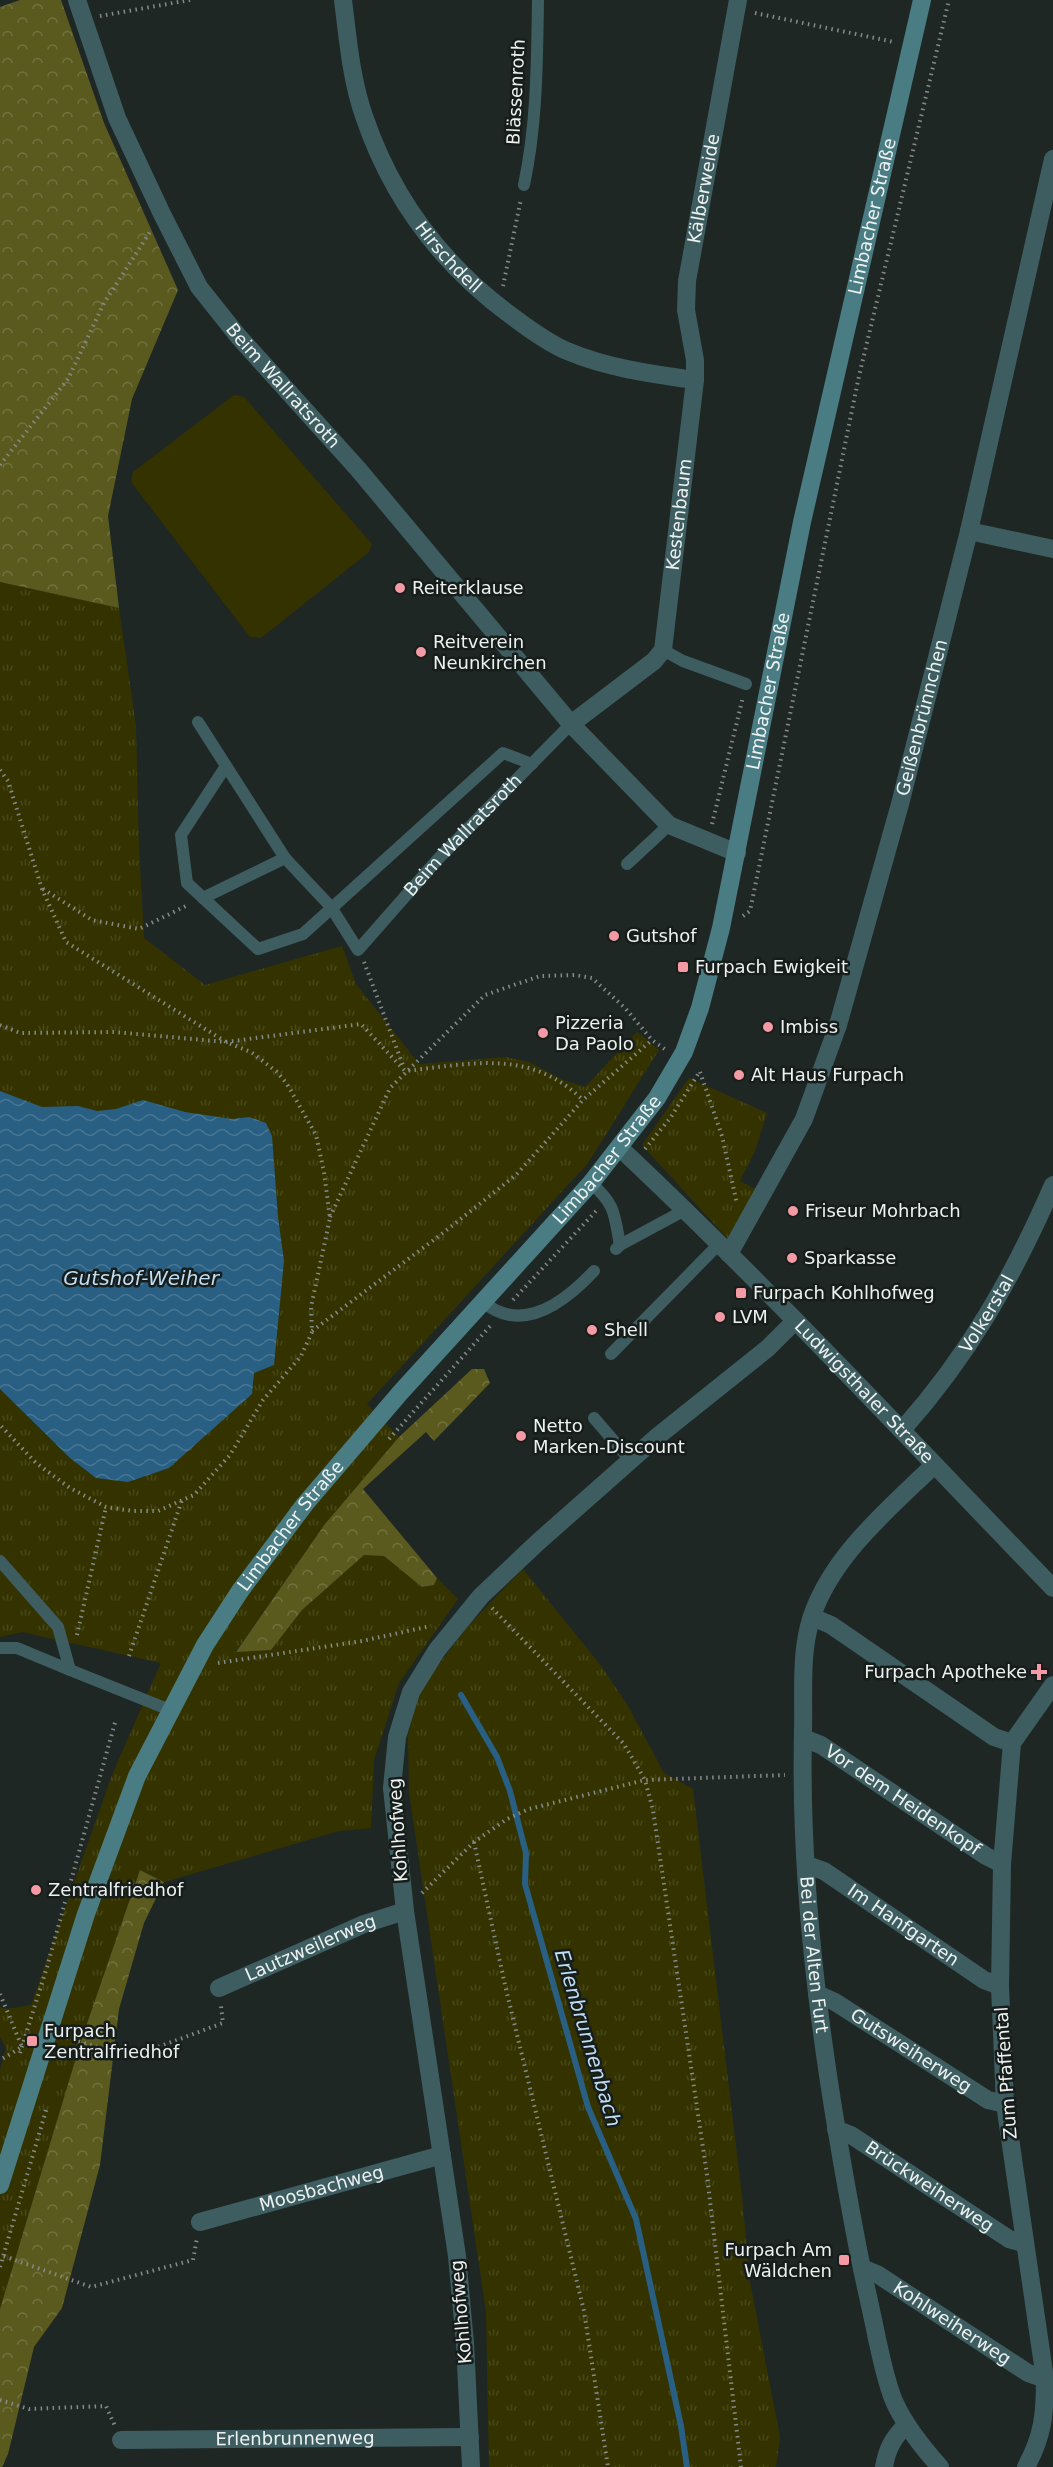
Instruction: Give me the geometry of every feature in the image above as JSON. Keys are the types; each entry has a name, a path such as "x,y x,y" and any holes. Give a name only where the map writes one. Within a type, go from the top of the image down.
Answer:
{"main road":[{"name":"Limbacher Straße","path":"0,2185 86,1914 137,1776 206,1645 240,1591 305,1504 400,1393 591,1183 657,1098 681,1060 708,979 721,928 802,522 922,0"}],"street":[{"name":"Beim Wallratsroth","path":"77,0 117,118 199,287 238,336 358,470 571,724 669,825 736,853"},
{"name":"Hirschdell","path":"343,0 351,64 364,116 389,173 415,221 443,256 471,285 499,307 529,329 566,350 600,362 643,372 695,380"},
{"name":"Kälberweide","path":"695,380 695,360 686,310 687,281 737,4"},
{"name":"Geißenbrünnchen","path":"724,1249 743,1232 804,1119 838,1025 900,804 969,531 1053,159"},
{"name":"Kestenbaum","path":"663,650 695,380"},
{"path":"969,531 1053,549"},
{"path":"571,724 654,661 663,650"},
{"name":"Ludwigsthaler Straße","path":"620,1148 795,1321 1053,1588"},
{"name":"Volkerstal","path":"902,1430 952,1369 1002,1292 1053,1185"},
{"name":"Kohlhofweg","path":"471,2467 463,2321 442,2155 405,1911 392,1788 398,1737 411,1692 437,1650 481,1596 658,1436 768,1347 795,1321"},
{"name":"Bei der Alten Furt","path":"934,1465 853,1547 832,1577 812,1617 805,1643 802,1774 817,1994 836,2129 862,2268 893,2400 906,2425 940,2467"},
{"path":"812,1617 831,1625 994,1737 1012,1743 1053,1685"},
{"name":"Vor dem Heidenkopf","path":"803,1738 821,1745 986,1856 1002,1864"},
{"name":"Zum Pfaffental","path":"1012,1743 1002,1864 1000,1986 1005,2104 1023,2243 1045,2379 1045,2408 1038,2445 1026,2467"},
{"name":"Im Hanfgarten","path":"807,1865 824,1871 984,1980 1000,1986"},
{"name":"Lautzweilerweg","path":"219,1988 364,1924 405,1911"},
{"name":"Gutsweiherweg","path":"817,1994 835,2002 988,2100 1005,2104"},
{"name":"Brückweiherweg","path":"836,2129 851,2135 1009,2239 1023,2243"},
{"name":"Moosbachweg","path":"201,2223 442,2155"},
{"name":"Kohlweiherweg","path":"862,2268 877,2274 1028,2373 1045,2379"},
{"path":"884,2467 887,2451 896,2435 906,2425"},
{"name":"Erlenbrunnenweg","path":"121,2440 470,2437"}],"lane":[{"name":"Blässenroth","path":"524,185 532,146 537,100 538,0"},
{"path":"663,650 683,661 746,684"},
{"path":"198,722 285,858 331,907 358,950"},
{"name":"Beim Wallratsroth","path":"358,950 438,859 571,724"},
{"path":"226,766 181,835 187,883 258,949 303,934 503,753 532,764"},
{"path":"627,864 669,825"},
{"path":"203,898 285,858"},
{"path":"591,1183 608,1198 613,1209 618,1247 685,1210"},
{"path":"612,1354 724,1249"},
{"path":"483,1302 501,1314 526,1315 553,1307 574,1293 594,1271"},
{"path":"594,1418 631,1461"},
{"path":"0,1561 58,1627 70,1670"},
{"path":"0,1648 17,1648 170,1710"}],"path":[{"path":"82,19 190,0"},
{"path":"750,911 859,376 949,0"},
{"path":"737,4 911,45"},
{"path":"499,307 524,185"},
{"path":"0,463 68,379 104,303 162,214"},
{"path":"706,842 746,684"},
{"path":"0,770 8,781 42,889 66,942 226,1042 251,1052 272,1067 287,1084 316,1135 330,1218"},
{"path":"42,889 92,920 140,929 203,898"},
{"path":"358,950 405,1071"},
{"path":"0,1425 36,1463 70,1488 106,1507 133,1511 158,1511 194,1495 230,1455 263,1400 301,1356 312,1332 311,1307 330,1218 390,1088 485,995 540,976 575,975 592,978 625,1008 652,1040 681,1060"},
{"path":"0,1025 20,1033 114,1032 226,1042 361,1024 405,1071"},
{"path":"312,1332 443,1233 516,1174 583,1100 652,1040"},
{"path":"405,1071 511,1063 539,1071 572,1090 583,1100"},
{"path":"635,1162 671,1117 700,1071 722,1136 743,1232"},
{"path":"385,1443 608,1198"},
{"path":"129,1656 182,1500"},
{"path":"70,1670 106,1507"},
{"path":"481,1596 624,1744 645,1780 652,1810 706,2175 741,2467"},
{"path":"218,1663 362,1641 461,1621"},
{"path":"212,1673 223,1654"},
{"path":"18,2058 47,1967 116,1719"},
{"path":"405,1911 474,1842 512,1817 529,1809 645,1780 802,1774"},
{"path":"474,1842 505,1984 584,2311 608,2467"},
{"path":"67,2038 131,2057 223,2023 219,1988"},
{"path":"0,1994 21,2047"},
{"path":"64,2048 70,2027"},
{"path":"0,2060 21,2047"},
{"path":"0,2267 48,2102"},
{"path":"4,2256 91,2288 193,2260 201,2223"},
{"path":"0,2400 29,2409 106,2406 121,2440"}],"green space":[{"path":"20,0 61,0 104,123 178,290 132,399 108,516 119,608 0,582 0,7"},
{"path":"234,395 244,397 372,544 369,552 261,638 250,637 131,482 133,472"},
{"path":"0,582 119,608 136,726 144,938 205,985 342,946 356,984 419,1064 506,1057 529,1062 563,1080 585,1087 637,1032 659,1050 588,1163 367,1404 399,1437 325,1524 236,1651 271,1650 302,1610 364,1554 384,1556 422,1587 434,1585 437,1578 458,1599 399,1683 374,1760 371,1828 339,1831 164,1882 140,1870 82,2038 0,2309 0,2070 6,2048 0,2037 0,2007 7,2009 31,2005 112,1775 161,1663 22,1632 0,1637"},
{"path":"689,1078 767,1113 755,1151 740,1181 757,1190 730,1241 642,1145"},
{"path":"472,1369 484,1369 490,1383 434,1441 426,1432 363,1489 437,1578 434,1585 422,1587 384,1556 364,1555 302,1610 271,1650 236,1652 325,1524 399,1437"},
{"path":"523,1569 602,1667 628,1706 664,1773 693,1789 742,2196 750,2282 780,2437 776,2467 489,2467 486,2312 409,1792 408,1735 419,1691 467,1627"},
{"path":"140,1870 164,1882 144,1923 119,2009 100,2165 62,2308 34,2347 8,2454 0,2467 0,2309 82,2038"}],"water":[{"name":"Gutshof-Weiher","path":"0,1091 42,1107 78,1106 97,1111 116,1109 143,1100 185,1112 232,1119 249,1117 266,1123 272,1136 284,1261 274,1365 254,1373 252,1394 169,1468 128,1482 96,1478 70,1458 0,1389"}],"waterway":[{"name":"Erlenbrunnenbach","path":"461,1695 497,1757 510,1791 526,1853 525,1884 588,2107 636,2219 681,2426 687,2467"}],"place":[{"name":"Reiterklause","path":"400,588"},
{"name":"Reitverein Neunkirchen","path":"421,652"},
{"name":"Gutshof","path":"614,936"},
{"name":"Furpach Ewigkeit","path":"683,967"},
{"name":"Imbiss","path":"768,1027"},
{"name":"Pizzeria Da Paolo","path":"543,1033"},
{"name":"Alt Haus Furpach","path":"739,1075"},
{"name":"Friseur Mohrbach","path":"793,1211"},
{"name":"Sparkasse","path":"792,1258"},
{"name":"Furpach Kohlhofweg","path":"741,1293"},
{"name":"LVM","path":"720,1317"},
{"name":"Shell","path":"592,1330"},
{"name":"Netto Marken-Discount","path":"521,1436"},
{"name":"Furpach Apotheke","path":"1039,1672"},
{"name":"Zentralfriedhof","path":"36,1890"},
{"name":"Furpach Zentralfriedhof","path":"32,2041"},
{"name":"Furpach Am Wäldchen","path":"844,2260"}]}
